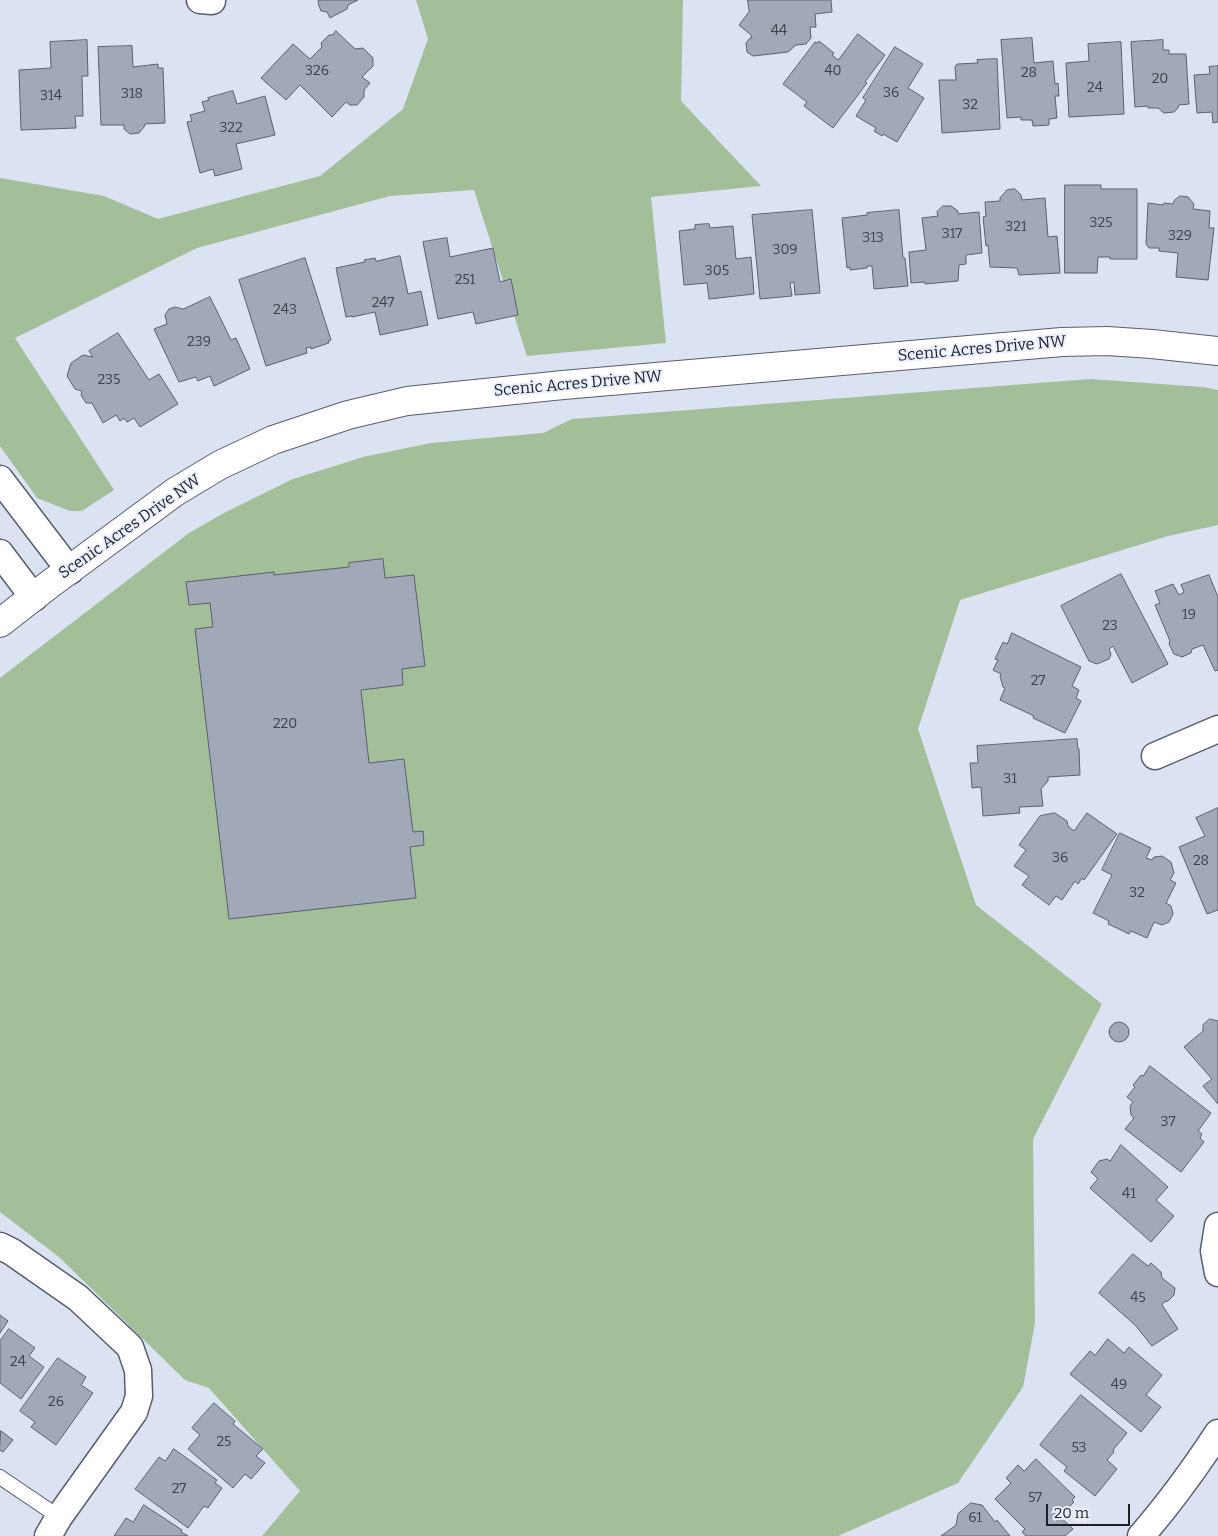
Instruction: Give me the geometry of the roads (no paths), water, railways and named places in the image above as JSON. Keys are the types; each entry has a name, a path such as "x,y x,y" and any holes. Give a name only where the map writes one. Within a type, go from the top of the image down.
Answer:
{"street":[{"name":"Scenic Acres Drive NW","path":"0,623 174,492 220,465 273,440 338,418 407,401 563,385 1062,342 1107,341 1218,351"},
{"path":"0,479 70,571"},
{"path":"0,553 34,598"},
{"path":"1155,756 1218,729"},
{"path":"1218,1226 1214,1251 1218,1272"},
{"path":"0,1246 12,1252 78,1298 130,1347 138,1370 138,1396 134,1412 54,1527"},
{"path":"1141,1536 1198,1463 1218,1432"}],"lane":[{"path":"0,1477 54,1527"}]}
